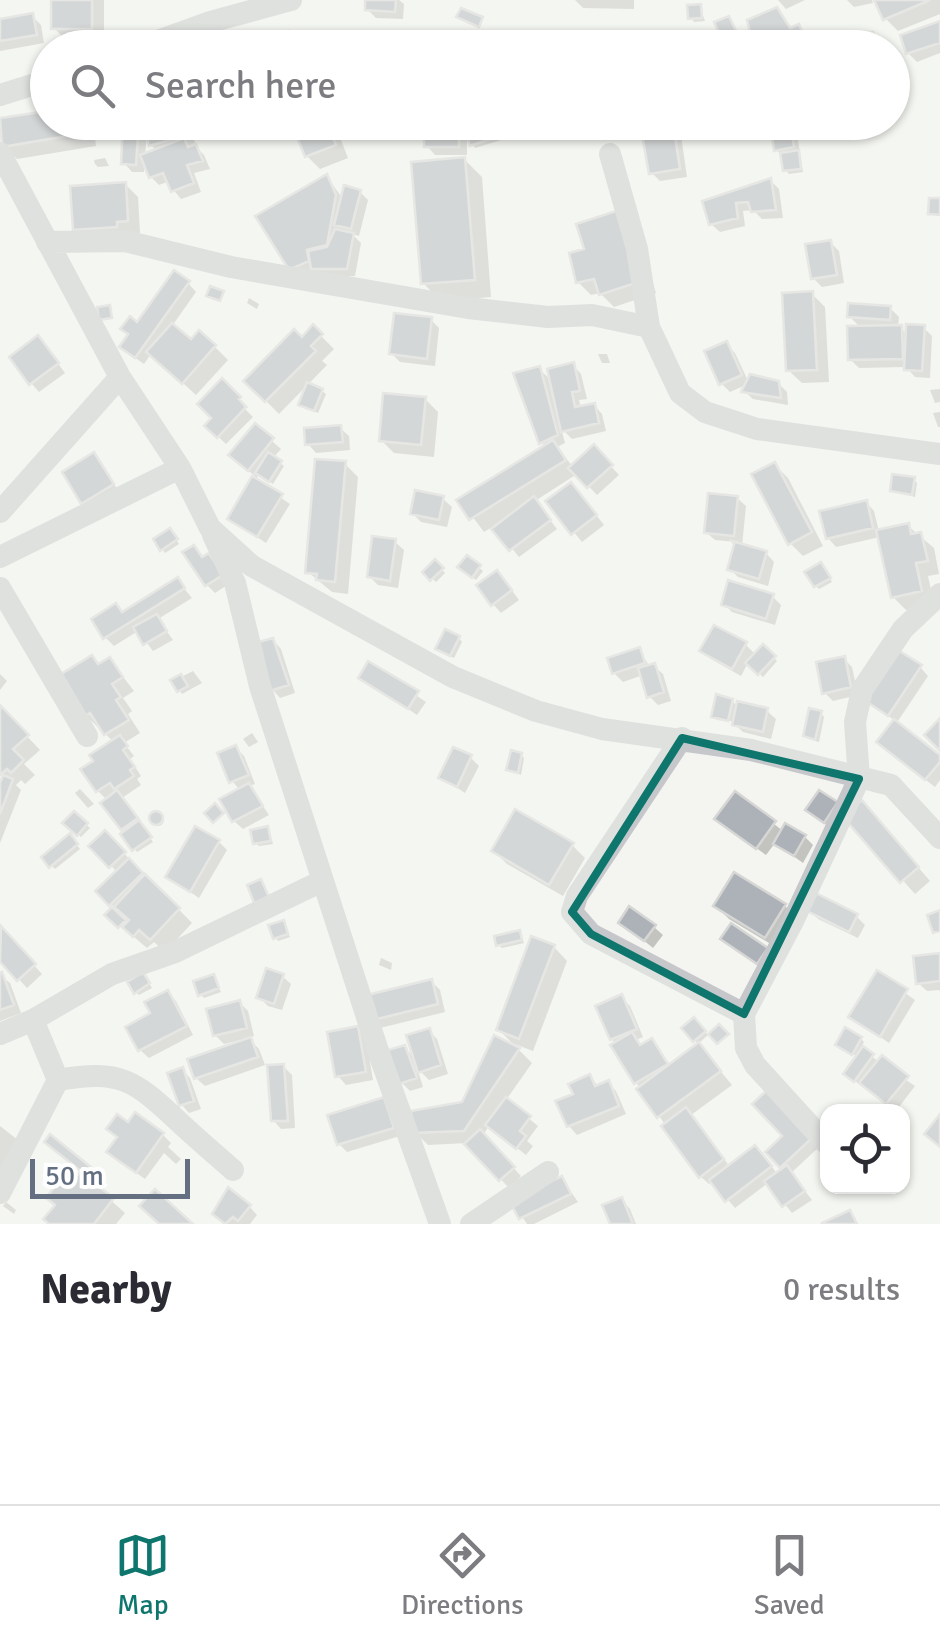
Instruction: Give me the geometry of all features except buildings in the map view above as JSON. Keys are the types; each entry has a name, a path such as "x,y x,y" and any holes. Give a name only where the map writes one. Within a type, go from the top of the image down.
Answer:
{"street":[{"path":"188,30 291,0"},
{"path":"0,95 30,86"},
{"path":"0,153 120,377 180,468 234,583 260,686 322,881 440,1224"},
{"path":"610,154 637,249 649,327 680,393 705,412 757,428 940,454"},
{"path":"47,242 126,241 230,267 468,308 548,317 592,315 649,327"},
{"path":"0,512 120,377"},
{"path":"0,557 180,468"},
{"path":"210,528 252,566 453,677 536,711 602,729 751,750 891,785 940,838"},
{"path":"0,588 88,736"},
{"path":"820,1137 755,1064 746,1048 744,1014 793,922 859,779 855,722 862,690 903,629 940,594"},
{"path":"682,738 577,896 572,912 591,934 744,1014"},
{"path":"0,1034 33,1020 112,974 176,952 322,881"},
{"path":"0,1193 58,1080 33,1020"},
{"path":"58,1080 92,1074 118,1078 145,1090 234,1170"},
{"path":"471,1224 548,1172"}],"highlighted area":[{"path":"682,738 859,779 744,1014 591,934 572,912"}]}
